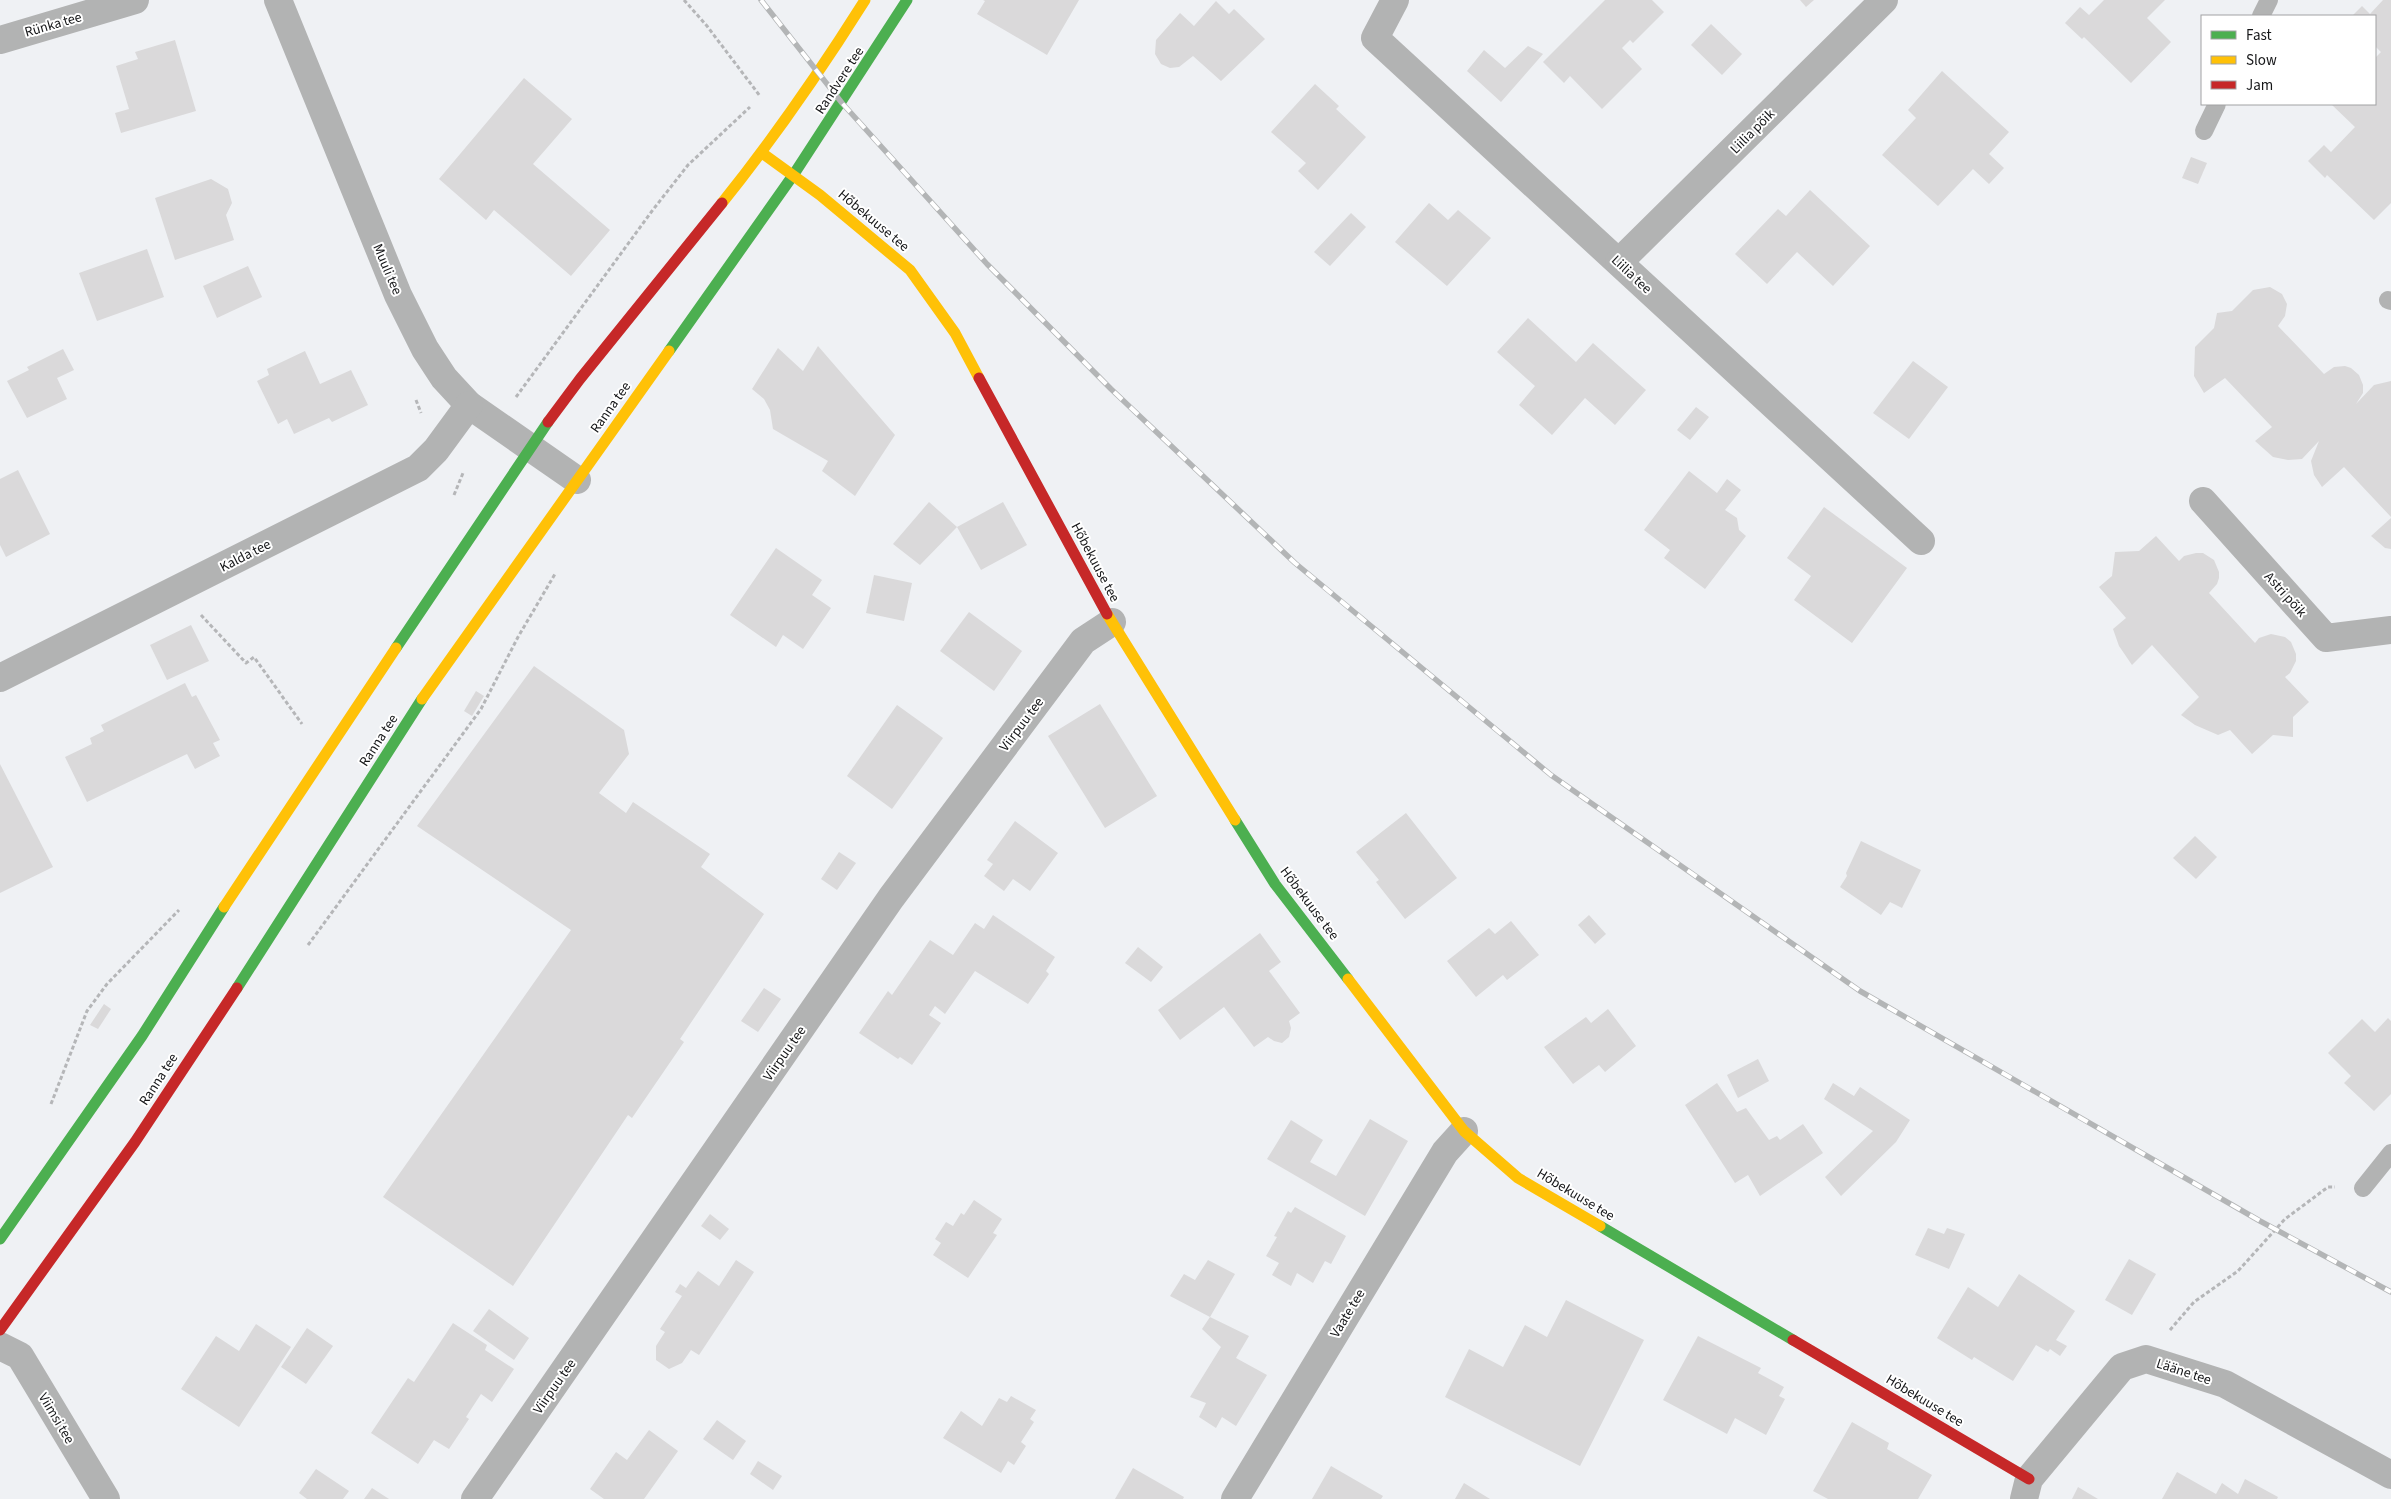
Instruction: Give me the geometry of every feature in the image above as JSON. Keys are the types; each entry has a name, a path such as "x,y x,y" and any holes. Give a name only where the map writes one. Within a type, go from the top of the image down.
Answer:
{"main road":[{"name":"Randvere tee","path":"762,153 819,73 865,0"},
{"name":"Randvere tee","path":"794,174 842,103 907,0"},
{"name":"Hõbekuuse tee","path":"762,153 794,174 910,270 955,333 1112,622 1275,884 1464,1130 1518,1178 2026,1489"},
{"path":"0,1240 142,1036 250,866 530,447 580,378 762,153"},
{"name":"Ranna tee","path":"0,1330 134,1142 297,896 432,684 794,174"}],"street":[{"name":"Rünka tee","path":"0,40 135,0"},
{"name":"Muuli tee","path":"278,0 398,295 425,349 444,378 469,405 578,480"},
{"name":"Liilia tee","path":"1395,0 1374,38 1920,541"},
{"name":"Liilia põik","path":"1619,262 1884,0"},
{"name":"Kalda tee","path":"0,678 418,468 436,450 469,405"},
{"name":"Astri põik","path":"2203,501 2326,638 2391,630"},
{"name":"Viirpuu tee","path":"475,1499 891,898 1083,641 1112,622"},
{"name":"Vaate tee","path":"1235,1499 1445,1152 1464,1130"},
{"name":"Viimsi tee","path":"0,1346 20,1356 106,1499"},
{"name":"Lääne tee","path":"2026,1489 2122,1367 2146,1359 2225,1384 2391,1475"}],"lane":[{"path":"2262,15 2269,0"},
{"path":"2204,131 2217,105"},
{"path":"2363,1188 2391,1153"}],"path":[{"path":"684,0 707,26 761,97"},
{"path":"330,915 481,710 518,637 555,573"},
{"path":"177,589 246,664 254,658 302,724"},
{"path":"48,1111 87,1011 107,984 182,908"},
{"path":"2146,1359 2194,1302 2238,1271 2285,1219 2328,1187 2363,1188"}],"building":[{"path":"983,0 1079,0 1047,55 977,14 985,1"},
{"path":"1605,0 1652,0 1664,12 1633,43 1630,40 1622,48 1642,69 1602,109 1570,76 1564,83 1543,62"},
{"path":"1800,0 1814,0 1806,7"},
{"path":"2104,0 2165,0 2147,18 2171,42 2131,83 2084,37 2082,39 2065,23 2080,7 2089,15"},
{"path":"2383,0 2391,0 2391,203 2374,220 2327,175 2325,178 2308,161 2324,145 2331,152 2355,127 2332,105 2376,105 2376,57 2381,52 2376,47 2376,15 2353,15 2362,6 2370,14"},
{"path":"1216,1 1229,14 1234,9 1265,39 1221,81 1193,56 1179,67 1170,68 1161,64 1155,54 1156,40 1180,13 1194,26"},
{"path":"1711,24 1742,54 1722,75 1691,45"},
{"path":"175,40 196,111 121,133 115,113 129,109 116,66 138,59 135,52"},
{"path":"1528,46 1543,54 1501,102 1467,71 1484,50 1505,68"},
{"path":"1942,71 2009,132 1989,154 2004,168 1989,184 1973,169 1938,206 1882,155 1916,118 1908,110"},
{"path":"524,78 572,119 533,164 610,230 571,276 494,210 486,220 439,179"},
{"path":"1315,84 1339,106 1336,109 1366,137 1318,190 1298,171 1306,163 1271,132"},
{"path":"2191,157 2207,163 2198,184 2182,178"},
{"path":"211,179 228,189 232,203 226,215 234,240 175,260 155,198"},
{"path":"1810,190 1870,246 1833,286 1797,252 1767,284 1735,254 1778,209 1786,216"},
{"path":"1429,203 1448,220 1458,210 1491,238 1447,286 1395,242"},
{"path":"1351,213 1366,227 1330,266 1314,252"},
{"path":"147,249 164,297 97,321 79,273"},
{"path":"248,266 262,297 217,318 203,286"},
{"path":"2270,287 2282,294 2287,304 2285,316 2278,326 2324,374 2334,367 2345,366 2351,368 2359,375 2363,385 2363,393 2356,404 2374,385 2391,381 2391,517 2344,467 2322,487 2314,475 2311,461 2319,441 2302,459 2288,460 2273,457 2255,441 2272,427 2225,378 2204,393 2194,376 2195,347 2214,328 2217,313 2232,311 2253,290"},
{"path":"1528,318 1576,362 1593,343 1646,390 1615,425 1585,398 1552,435 1519,405 1535,386 1497,352"},
{"path":"818,346 895,435 855,496 822,471 828,461 773,429 770,410 764,399 752,389 778,348 803,371"},
{"path":"63,349 74,370 57,378 67,399 27,418 7,381 29,370 27,367"},
{"path":"305,351 320,384 351,370 368,405 332,422 329,418 294,434 287,419 278,424 257,381 269,375 267,369"},
{"path":"1913,361 1948,387 1909,439 1873,413"},
{"path":"1696,407 1709,417 1690,440 1677,430"},
{"path":"18,470 50,534 6,557 0,545 0,479"},
{"path":"1689,471 1717,493 1727,479 1741,490 1725,510 1737,518 1739,530 1746,536 1705,589 1664,558 1670,550 1644,530"},
{"path":"929,502 957,527 920,565 893,544"},
{"path":"1003,502 1027,545 981,570 957,527"},
{"path":"1824,507 1907,568 1852,643 1794,600 1811,576 1787,558"},
{"path":"2391,518 2391,549 2385,548 2371,536"},
{"path":"2156,536 2179,561 2184,556 2196,553 2203,553 2214,560 2219,572 2219,578 2217,584 2209,593 2255,643 2259,638 2271,634 2285,637 2291,642 2296,654 2296,661 2290,673 2285,677 2309,702 2293,717 2293,737 2273,735 2252,754 2230,730 2218,735 2195,725 2181,715 2199,697 2152,645 2132,665 2119,646 2113,629 2126,618 2099,587 2112,576 2115,552 2139,551"},
{"path":"776,548 822,580 812,595 831,608 803,649 783,635 776,647 730,615"},
{"path":"874,575 912,583 904,621 866,613"},
{"path":"969,612 1022,651 994,691 940,651"},
{"path":"191,625 209,661 167,680 150,645"},
{"path":"534,666 624,730 629,754 599,793 626,813 633,802 710,854 701,867 764,914 680,1039 684,1042 632,1118 628,1115 513,1286 383,1197 571,930 417,826"},
{"path":"185,683 192,697 196,695 220,740 213,743 220,756 195,769 187,754 87,802 65,757 92,744 90,738 104,731 101,725"},
{"path":"476,691 484,696 472,716 464,711"},
{"path":"1100,704 1157,796 1105,828 1048,736"},
{"path":"897,705 943,738 892,809 847,776"},
{"path":"0,764 53,867 0,893"},
{"path":"1406,813 1457,878 1405,919 1376,882 1379,880 1356,852"},
{"path":"1015,821 1058,853 1030,891 1013,879 1004,891 984,876 993,864 987,860"},
{"path":"2195,836 2217,857 2196,879 2173,858"},
{"path":"1861,841 1921,870 1902,908 1890,902 1881,915 1840,887 1847,876 1846,873"},
{"path":"839,852 856,863 837,890 821,879"},
{"path":"993,915 1055,957 1046,971 1049,974 1028,1004 975,971 945,1014 935,1006 929,1015 941,1023 912,1065 900,1057 898,1059 859,1033 888,991 892,995 930,940 953,955 975,923 984,929"},
{"path":"1589,915 1606,934 1595,944 1578,925"},
{"path":"1511,921 1539,955 1507,980 1503,975 1476,997 1447,961 1489,928 1495,934"},
{"path":"1260,933 1281,962 1269,971 1300,1013 1289,1021 1291,1028 1289,1037 1282,1043 1268,1037 1254,1047 1224,1007 1180,1040 1158,1010"},
{"path":"1138,947 1163,967 1151,982 1125,963"},
{"path":"764,988 781,999 758,1032 741,1021"},
{"path":"104,1004 111,1009 98,1029 90,1025"},
{"path":"1608,1009 1636,1046 1605,1072 1599,1065 1573,1084 1544,1047 1586,1017 1591,1023"},
{"path":"2388,1018 2391,1021 2391,1094 2374,1111 2344,1083 2351,1076 2328,1053 2362,1019 2375,1032"},
{"path":"1758,1059 1769,1081 1738,1098 1727,1075"},
{"path":"1717,1083 1737,1112 1746,1108 1769,1140 1777,1136 1780,1140 1803,1124 1823,1153 1760,1196 1748,1175 1735,1183 1685,1105"},
{"path":"1833,1083 1854,1096 1860,1087 1910,1120 1896,1142 1841,1196 1825,1177 1873,1131 1824,1099"},
{"path":"1370,1119 1408,1141 1365,1216 1267,1159 1291,1120 1323,1140 1310,1162 1336,1176"},
{"path":"974,1200 1002,1219 993,1233 997,1235 968,1278 933,1255 941,1243 935,1239 946,1222 953,1226 961,1213 964,1215"},
{"path":"1295,1207 1346,1236 1331,1264 1325,1261 1313,1283 1297,1273 1291,1286 1272,1275 1279,1263 1266,1256 1277,1237 1274,1236 1288,1211 1291,1213"},
{"path":"710,1214 729,1229 720,1240 701,1226"},
{"path":"1928,1228 1944,1234 1947,1228 1965,1234 1949,1269 1915,1255"},
{"path":"2129,1259 2156,1274 2132,1315 2105,1300"},
{"path":"736,1260 754,1272 699,1355 691,1350 682,1363 669,1369 656,1360 656,1346 665,1332 660,1329 682,1296 675,1292 680,1284 686,1288 698,1271 719,1286"},
{"path":"1208,1260 1235,1274 1210,1317 1170,1296 1184,1274 1195,1280"},
{"path":"2019,1274 2075,1311 2056,1340 2067,1346 2060,1356 2050,1349 2048,1352 2036,1345 2013,1381 1974,1357 1972,1360 1937,1338 1968,1287 1998,1307"},
{"path":"1566,1300 1644,1340 1580,1466 1445,1397 1469,1349 1503,1367 1525,1325 1547,1337"},
{"path":"489,1309 529,1338 514,1360 473,1331"},
{"path":"1210,1317 1249,1336 1236,1358 1267,1375 1236,1426 1222,1417 1216,1428 1199,1417 1206,1403 1190,1397 1221,1347 1202,1329"},
{"path":"453,1323 487,1345 485,1350 514,1369 492,1402 481,1394 466,1417 469,1419 449,1449 434,1440 418,1464 371,1433 408,1378 414,1382"},
{"path":"256,1324 291,1347 239,1427 181,1389 216,1336 239,1351"},
{"path":"307,1328 333,1346 306,1384 281,1367"},
{"path":"1698,1336 1761,1368 1758,1373 1784,1387 1779,1396 1785,1399 1766,1435 1735,1418 1727,1434 1663,1400"},
{"path":"1011,1396 1036,1410 1030,1419 1034,1422 1021,1442 1026,1446 1014,1465 1008,1461 1001,1473 943,1438 961,1411 982,1426 999,1398 1007,1402"},
{"path":"717,1420 746,1441 733,1460 703,1439"},
{"path":"1852,1422 1889,1443 1887,1449 1932,1475 1918,1499 1828,1499 1813,1491"},
{"path":"649,1430 678,1451 644,1499 604,1499 590,1489 616,1452 627,1460"},
{"path":"758,1461 782,1476 773,1490 750,1474"},
{"path":"1331,1466 1383,1496 1381,1499 1312,1499"},
{"path":"1133,1468 1184,1497 1183,1499 1115,1499"},
{"path":"316,1469 349,1491 343,1499 307,1499 299,1493"},
{"path":"2177,1472 2216,1494 2222,1483 2238,1494 2245,1479 2278,1497 2277,1499 2162,1499"},
{"path":"1464,1483 1490,1499 1455,1499"},
{"path":"2078,1487 2098,1499 2072,1499"},
{"path":"372,1488 389,1499 364,1499"}],"railway":[{"path":"761,0 842,103 987,264 1111,389 1295,563 1551,775 1860,991 2260,1221 2391,1292"}],"traffic: fast":[{"path":"669,351 794,174 907,0"},
{"path":"396,648 548,422"},
{"path":"237,988 422,699"},
{"path":"1235,820 1275,884 1348,979"},
{"path":"0,1239 142,1036 224,907"},
{"path":"1600,1226 1793,1340"}],"traffic: slow":[{"path":"722,203 796,103 865,0"},
{"path":"762,153 820,195 910,270 955,333 979,378"},
{"path":"422,699 669,351"},
{"path":"1107,614 1235,820"},
{"path":"224,907 396,648"},
{"path":"1348,979 1464,1131 1518,1178 1600,1226"}],"traffic: jam":[{"path":"548,422 580,379 722,203"},
{"path":"979,378 1107,614"},
{"path":"0,1330 135,1142 237,988"},
{"path":"1793,1340 2029,1479"}]}
